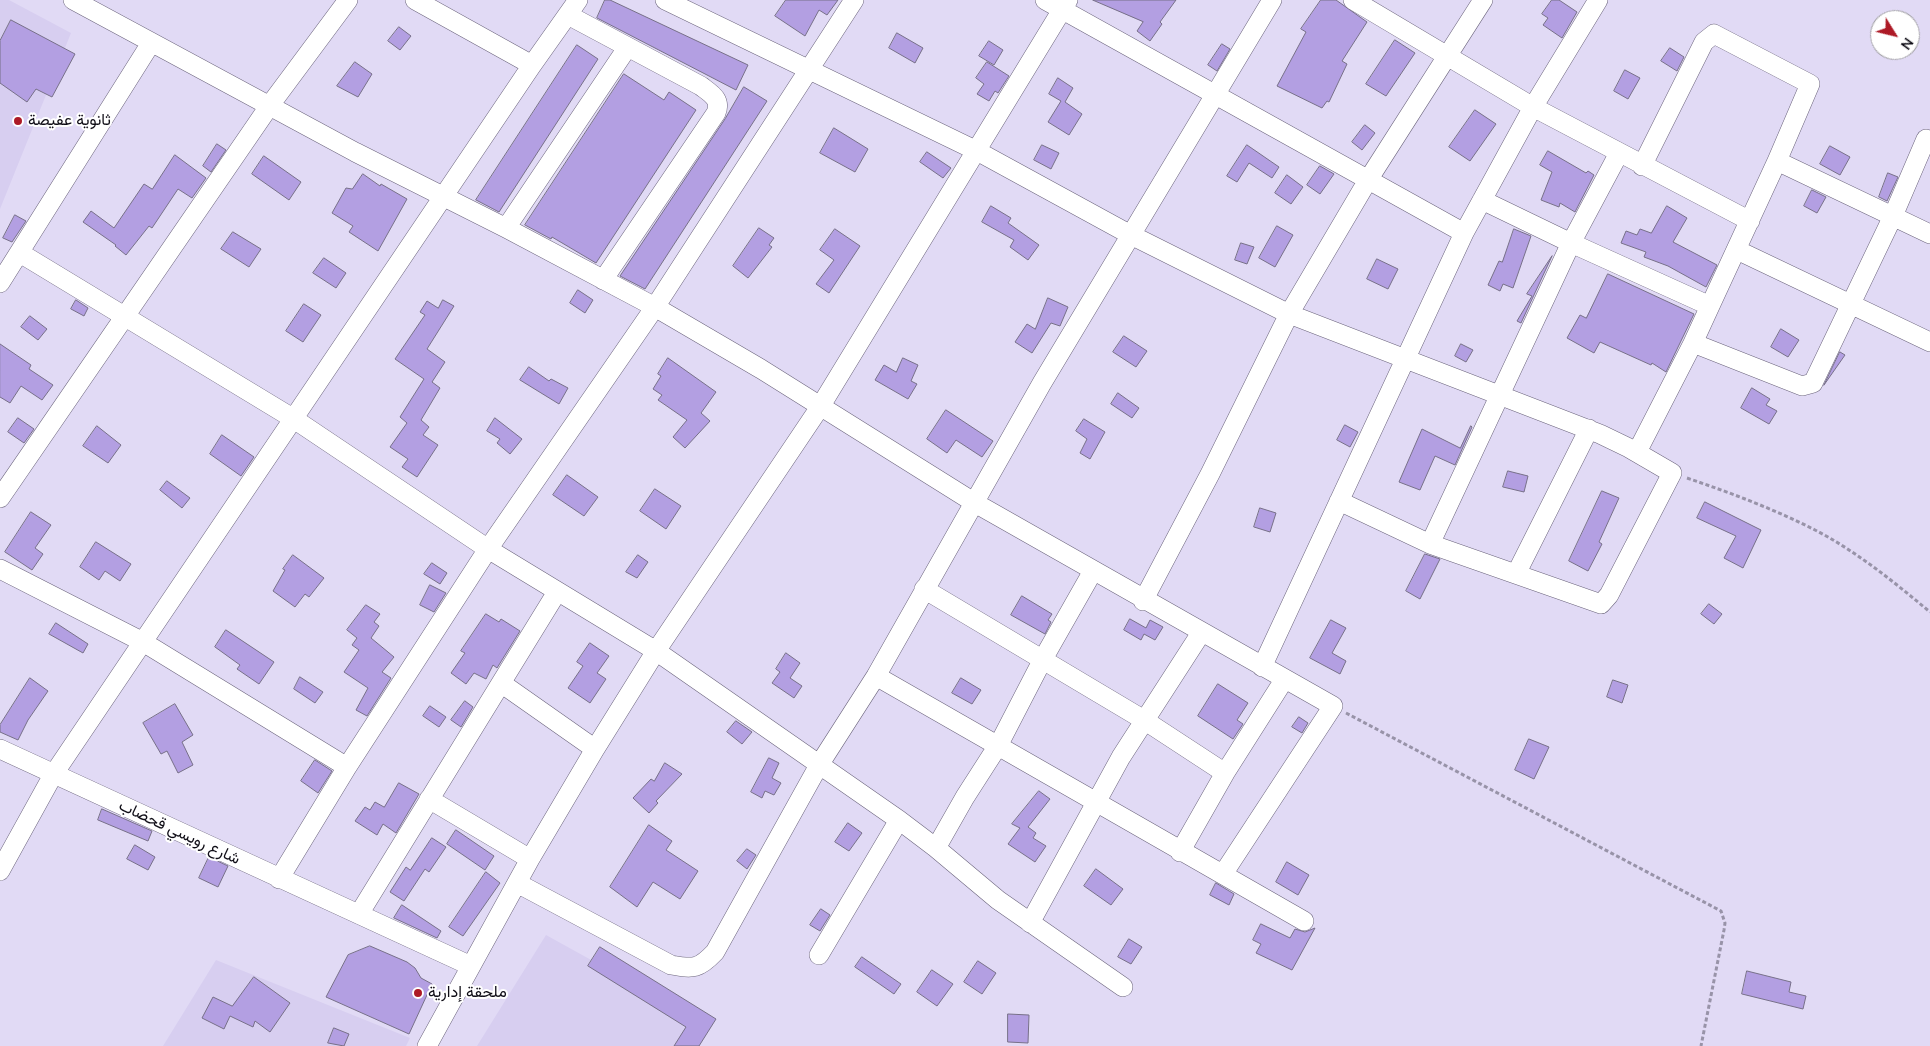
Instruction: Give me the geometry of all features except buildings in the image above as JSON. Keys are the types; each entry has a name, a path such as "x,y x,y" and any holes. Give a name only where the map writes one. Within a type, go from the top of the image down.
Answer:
{"street":[{"path":"0,498 270,106 348,0"},
{"path":"415,0 532,65"},
{"path":"665,0 977,151 1130,234 1289,314 1589,429 1637,452 1672,473 1604,602 1599,604 1430,544 1339,501"},
{"path":"279,879 347,768 488,549 655,307 854,0"},
{"path":"1045,0 1065,5 1214,95 1464,233"},
{"path":"517,883 671,965 688,968 702,966 716,952 819,765 876,676 1042,383 1272,0"},
{"path":"1353,0 1533,106 1642,166 1750,222"},
{"path":"1144,601 1210,474 1289,314 1368,180 1483,0"},
{"path":"1262,668 1404,358 1464,233 1533,106 1598,0"},
{"path":"83,3 151,43 655,307 975,503 1262,668 1333,706 1223,874"},
{"path":"427,1046 530,859 594,749 656,651 820,407 1065,5"},
{"path":"0,870 6,848 52,775 573,7 628,48 700,86 715,96 718,108 603,280"},
{"path":"1637,452 1693,343 1750,222 1810,84 1798,76 1714,34 1704,42 1642,166"},
{"path":"0,283 151,43"},
{"path":"506,228 628,48"},
{"path":"1693,343 1802,386 1807,386 1815,380 1893,216 1926,139"},
{"path":"1430,544 1571,243 1619,153"},
{"path":"1778,161 1930,234"},
{"path":"1482,200 1710,306"},
{"path":"1736,250 1930,342"},
{"path":"20,253 294,420 488,549 656,651 899,820 998,900 1123,987"},
{"path":"1516,574 1589,429"},
{"path":"0,569 143,642 347,768"},
{"path":"936,848 965,796 999,744 1043,659 1093,571"},
{"path":"924,589 1144,720 1224,773"},
{"path":"359,914 557,592"},
{"path":"1030,923 1144,720 1201,632"},
{"path":"876,676 999,744 1180,852 1223,874 1304,921"},
{"path":"1180,852 1224,773 1284,680"},
{"path":"501,683 594,749"},
{"name":"شارع رويسي قحضاب","path":"0,749 52,775 471,966"},
{"path":"429,799 530,859"},
{"path":"819,955 899,820"}],"path":[{"path":"1672,473 1735,494 1816,530 1868,563 1930,612"},
{"path":"1333,706 1721,911 1725,923 1724,930 1701,1046"}],"shaded area":[{"name":"ثانوية عفيصة","path":"0,0 9,0 71,33 0,209"},
{"path":"546,935 707,1024 694,1046 477,1046"},
{"path":"216,960 410,1038 406,1046 163,1046"}],"place":[{"name":"ثانوية عفيصة","path":"18,121"},
{"name":"ملحقة إدارية","path":"418,993"}]}
